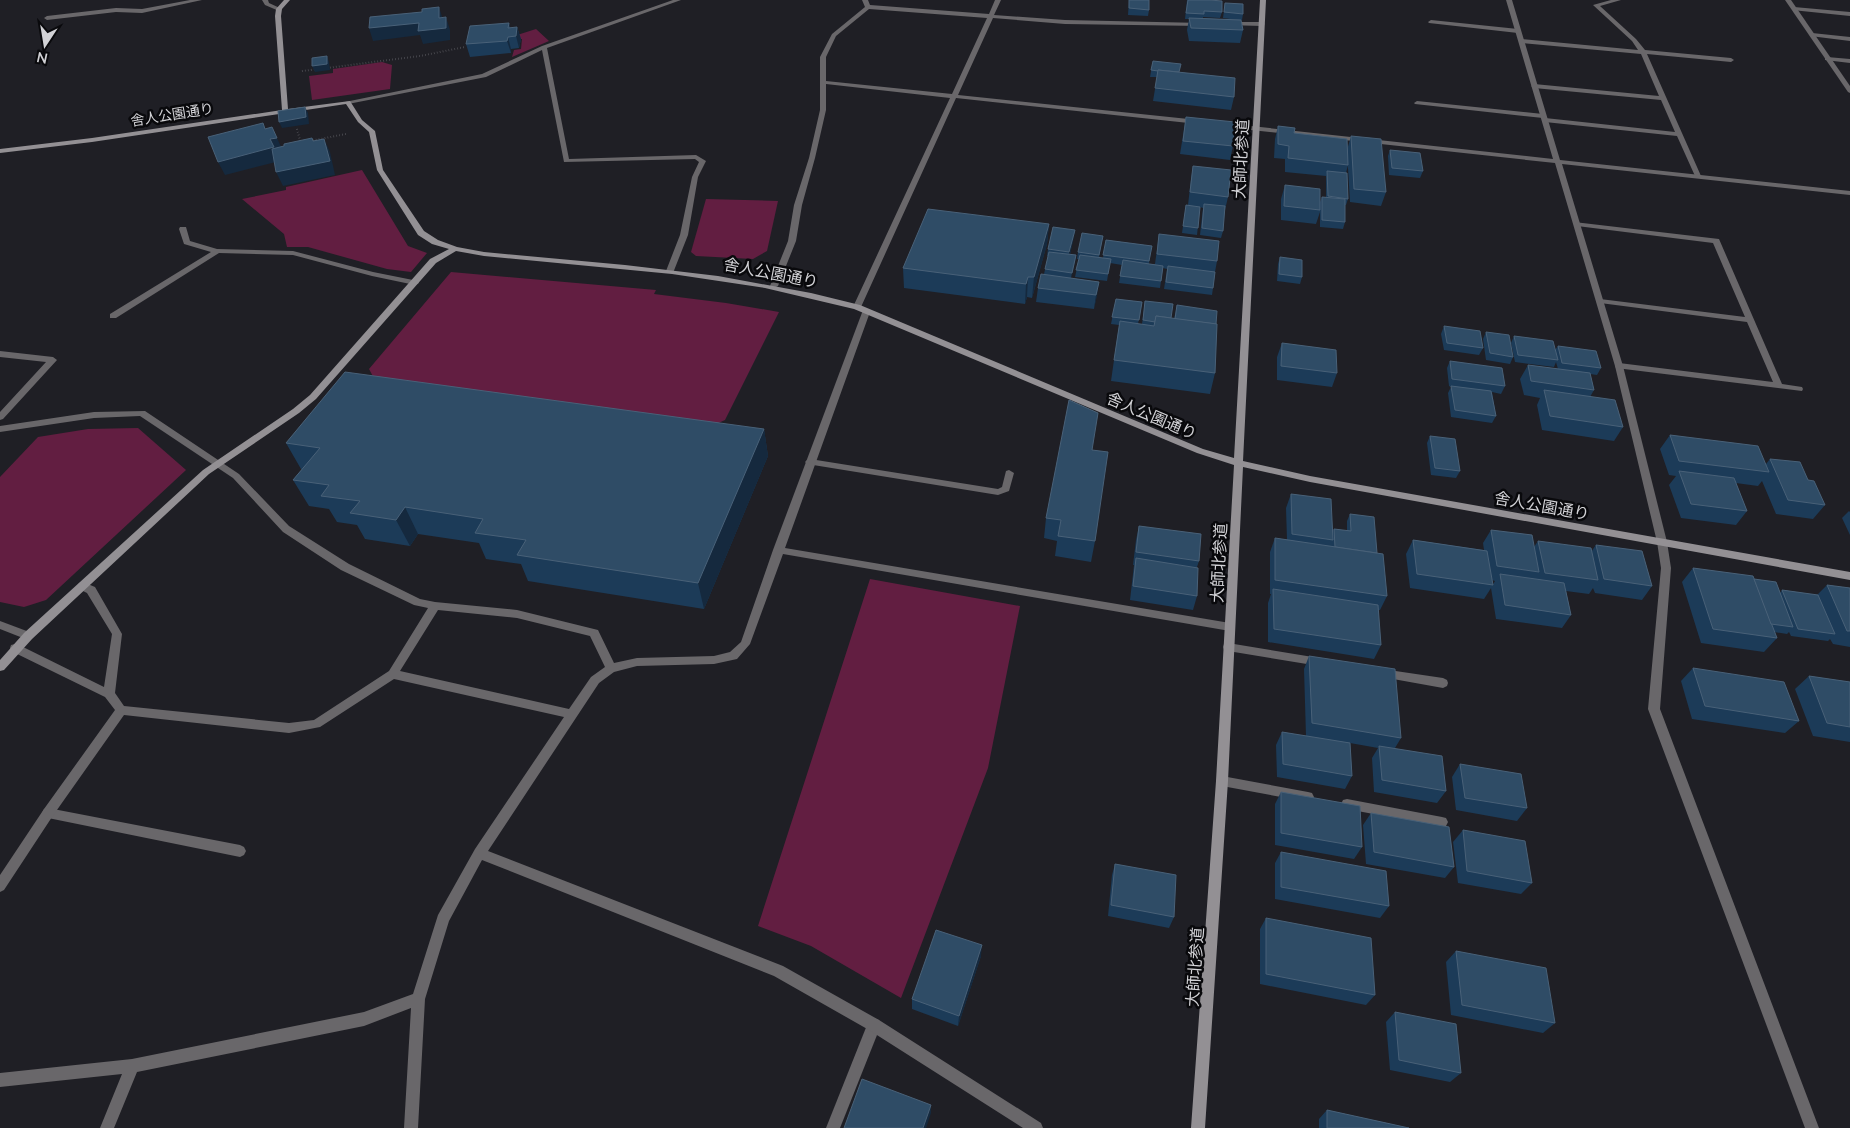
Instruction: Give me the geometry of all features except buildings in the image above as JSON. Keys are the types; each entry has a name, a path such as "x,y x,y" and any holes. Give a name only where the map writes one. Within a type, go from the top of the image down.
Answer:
{"street":[{"path":"47,18 116,10 142,10 199,0"},
{"path":"265,0 268,4 279,9"},
{"path":"285,111 279,9 287,0"},
{"path":"371,129 360,121 348,102 484,76 544,47 678,0"},
{"path":"857,307 998,0"},
{"name":"大師北参道","path":"1198,1128 1222,781 1263,0"},
{"path":"1508,0 1619,366 1662,542 1666,568 1654,709 1812,1128"},
{"path":"1618,0 1596,5 1634,40 1643,52 1698,176"},
{"path":"1788,0 1850,91"},
{"path":"774,286 792,240 798,205 812,158 823,110 823,57 834,34 867,3 990,17 1065,22 1212,24"},
{"path":"1794,9 1850,14"},
{"path":"1431,22 1518,31"},
{"path":"1221,24 1262,24"},
{"path":"1812,35 1850,39"},
{"path":"1522,41 1731,60"},
{"path":"544,47 566,161 696,157 703,161 695,177 684,235 670,271"},
{"path":"1827,59 1850,61"},
{"path":"822,82 1202,123"},
{"path":"1534,86 1663,98"},
{"name":"舎人公園通り","path":"0,151 92,140 348,102"},
{"path":"1417,103 1678,134"},
{"path":"1212,124 1850,193"},
{"name":"舎人公園通り","path":"371,129 380,170 421,233 435,242 455,249 484,254 670,271 774,286 857,307 1200,451 1239,463 1310,478 1850,576"},
{"path":"1577,224 1716,241 1779,386"},
{"path":"183,229 187,242 217,251 293,253 372,274 415,283"},
{"path":"0,666 15,648 216,464 296,411 313,396 433,261 455,249"},
{"path":"113,316 217,251"},
{"path":"1600,301 1750,320"},
{"path":"412,1128 418,999 443,919 479,853 595,680 612,668 637,662 714,660 733,656 745,644 866,312"},
{"path":"0,354 53,360 0,417"},
{"path":"1619,366 1799,389"},
{"path":"0,429 94,415 142,412 236,476 286,530 345,567 418,602 435,606 517,614 594,633 612,668"},
{"path":"810,462 998,492 1006,489 1009,473"},
{"path":"778,550 1230,627"},
{"path":"83,586 91,590 117,634 109,694"},
{"path":"15,648 109,694 121,710 289,728 316,724 393,674 435,606"},
{"path":"0,625 28,636"},
{"path":"1228,647 1326,664"},
{"path":"1375,672 1443,683"},
{"path":"393,674 571,714"},
{"path":"0,886 48,813 121,710"},
{"path":"1222,781 1318,799"},
{"path":"1337,802 1442,822"},
{"path":"48,813 240,852"},
{"path":"479,853 778,971 874,1025 1036,1128"},
{"path":"0,1080 132,1066 364,1019 418,999"},
{"path":"833,1128 874,1025"},
{"path":"107,1128 132,1066"}],"path":[{"path":"301,71 420,56 465,47"},
{"path":"297,128 302,151"},
{"path":"295,144 371,129"}],"shaded area":[{"path":"536,29 549,41 512,57 514,50 521,49 522,39 514,39 514,36"},
{"path":"382,62 392,65 390,89 312,100 309,76 333,73 333,69"},
{"path":"362,170 408,246 427,253 411,272 387,269 308,247 287,247 284,234 242,199 286,190 286,187"},
{"path":"706,199 778,201 767,251 753,259 696,256 691,252"},
{"path":"451,272 656,290 654,294 779,312 725,420 705,429 376,382 369,369"},
{"path":"138,428 186,470 46,600 24,607 0,602 0,477 38,437 88,429"},
{"path":"870,579 1020,606 988,768 901,998 811,946 758,926"}]}
